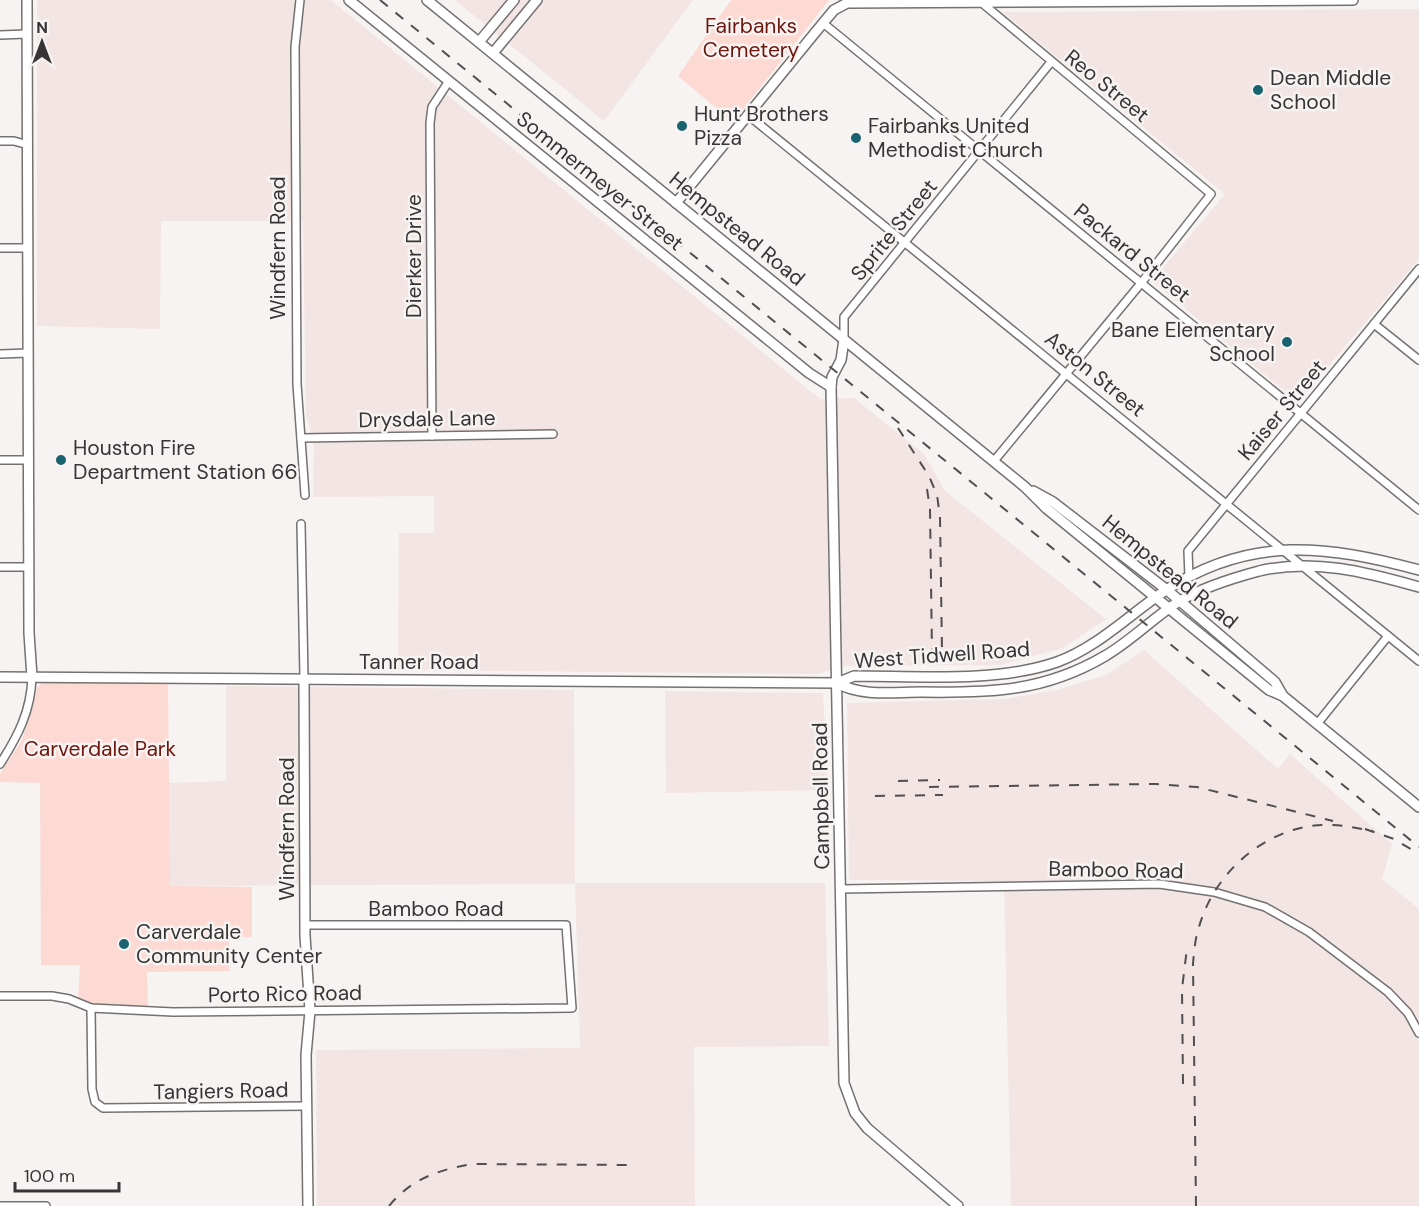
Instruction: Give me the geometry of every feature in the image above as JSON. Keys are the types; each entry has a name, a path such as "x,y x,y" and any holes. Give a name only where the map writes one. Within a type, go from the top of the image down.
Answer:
{"main road":[{"path":"27,0 28,460 32,677"},
{"name":"Sommermeyer Street","path":"349,0 809,373 831,387"},
{"name":"Hempstead Road","path":"427,0 1025,487 1053,502 1077,527 1170,608 1269,690 1283,696 1419,807"},
{"path":"479,42 514,0"},
{"path":"493,53 537,0"},
{"path":"676,203 834,10 847,2 1353,0"},
{"name":"Campbell Road","path":"844,340 842,360 832,377 831,387 843,1070 847,1096 855,1113 867,1128 956,1205"},
{"name":"Hempstead Road","path":"1077,527 1167,590 1275,682 1283,696"},
{"name":"West Tidwell Road","path":"837,683 854,676 949,676 1008,672 1057,662 1086,648 1167,590 1189,578 1252,554 1281,550 1329,549 1419,570"},
{"path":"1383,577 1387,561"},
{"name":"West Tidwell Road","path":"837,683 852,692 996,692 1066,675 1106,656 1180,601 1257,571 1298,564 1334,567 1419,587"},
{"path":"1242,668 1249,660"},
{"path":"949,676 949,692"},
{"name":"Tanner Road","path":"0,677 837,683"},
{"name":"Windfern Road","path":"304,678 306,925 310,1011 306,1055 308,1206"}],"street":[{"name":"Windfern Road","path":"300,0 295,47 297,384 305,495"},
{"name":"Reo Street","path":"982,3 1211,194 1142,282"},
{"name":"Packard Street","path":"823,23 1419,510"},
{"path":"0,35 27,34"},
{"name":"Sprite Street","path":"844,340 844,317 1051,62"},
{"name":"Dierker Drive","path":"432,436 430,123 432,107 449,81"},
{"name":"Aston Street","path":"748,115 1419,661"},
{"path":"0,141 14,141 28,145"},
{"path":"0,248 28,248"},
{"name":"Kaiser Street","path":"1189,578 1188,551 1419,269"},
{"path":"994,461 1142,282"},
{"path":"1374,324 1419,360"},
{"path":"0,354 28,353"},
{"name":"Drysdale Lane","path":"301,438 553,434"},
{"path":"0,460 28,460"},
{"name":"Windfern Road","path":"301,524 304,678"},
{"path":"0,567 29,567"},
{"path":"1317,724 1388,636"},
{"path":"0,764 24,722 29,708 32,677"},
{"name":"Bamboo Road","path":"840,889 1159,884 1214,892 1265,908 1309,932 1388,992 1408,1012 1418,1030"},
{"name":"Bamboo Road","path":"306,925 566,925 572,1008"},
{"name":"Porto Rico Road","path":"0,996 52,996 69,999 91,1008 174,1012 572,1008"},
{"name":"Tangiers Road","path":"91,1008 93,1097 103,1108 307,1107"},
{"path":"0,1206 46,1206"}],"shaded area":[{"path":"37,0 331,0 820,399 854,398 924,454 945,491 1106,619 1063,648 999,665 845,666 818,674 398,670 399,533 434,533 434,496 313,497 314,445 306,414 303,221 161,221 160,329 37,326"},
{"path":"455,0 693,0 604,121"},
{"name":"Dean Middle School","path":"1419,9 1419,259 1298,402 1152,281 1225,194 1002,12"},
{"path":"1144,650 1278,769 1290,754 1392,844 1382,879 1419,909 1419,1206 1011,1206 1004,881 849,880 847,703 1005,699 1057,690 1106,675"},
{"path":"226,686 574,690 575,883 825,883 829,1046 694,1047 695,1206 317,1206 316,1050 580,1048 575,884 170,886 169,783 226,781"},
{"path":"665,691 823,693 828,790 666,793"}],"green space":[{"name":"Fairbanks Cemetery","path":"731,0 829,0 733,122 678,76"},
{"name":"Carverdale Park","path":"168,681 170,886 252,887 252,937 229,937 229,971 147,972 148,1008 100,1005 78,999 80,965 41,965 40,783 0,782 0,774 22,740 37,688 42,682"}],"railway":[{"path":"380,0 1419,847"},
{"path":"898,428 929,476 937,495 940,517 942,651"},
{"path":"927,489 930,509 932,654"},
{"path":"898,781 940,780"},
{"path":"929,787 1156,784 1197,787 1333,821"},
{"path":"875,796 943,795"},
{"path":"1196,1206 1193,964 1199,927 1206,907 1217,889 1245,856 1281,834 1323,825 1373,831"},
{"path":"1365,829 1394,839 1414,851"},
{"path":"1183,1084 1182,989 1187,948"},
{"path":"389,1206 417,1182 438,1172 473,1164 633,1165"}],"place":[{"name":"Dean Middle School","path":"1258,90"},
{"name":"Hunt Brothers Pizza","path":"682,126"},
{"name":"Fairbanks United Methodist Church","path":"856,138"},
{"name":"Bane Elementary School","path":"1287,342"},
{"name":"Houston Fire Department Station 66","path":"61,460"},
{"name":"Carverdale Community Center","path":"124,944"}]}
